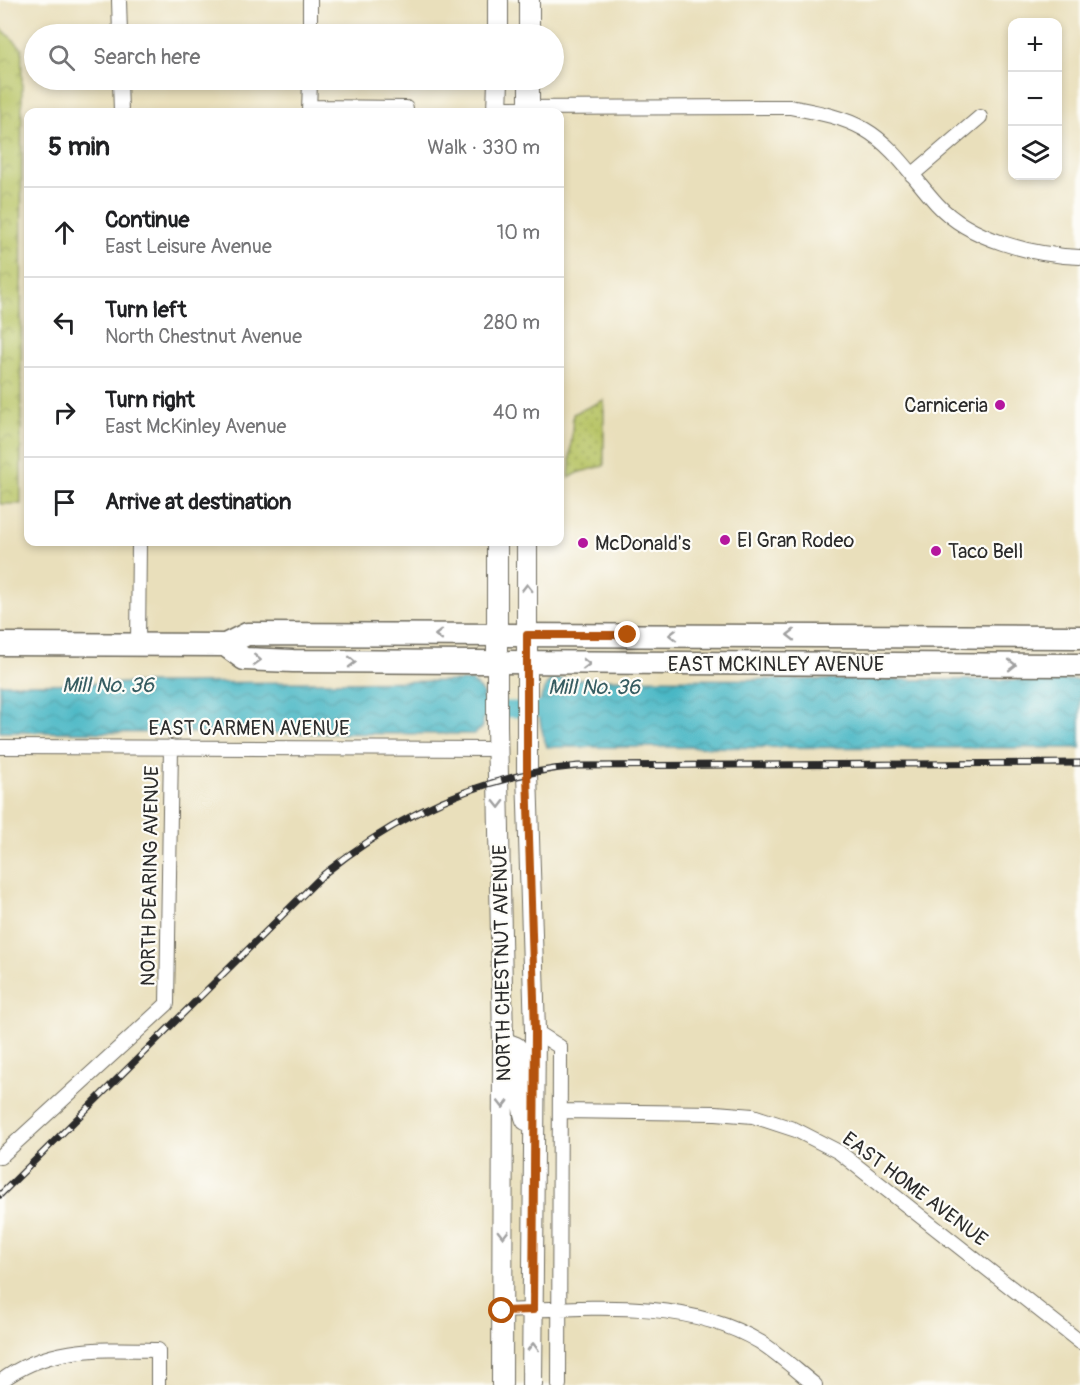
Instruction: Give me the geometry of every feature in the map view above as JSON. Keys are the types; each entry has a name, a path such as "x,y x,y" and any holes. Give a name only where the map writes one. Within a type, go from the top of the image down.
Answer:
{"main road":[{"path":"498,0 498,24"},
{"path":"529,0 529,24"},
{"path":"497,108 498,90"},
{"path":"529,90 529,108"},
{"name":"NORTH CHESTNUT AVENUE","path":"497,546 497,725 503,1042 502,1385"},
{"name":"NORTH CHESTNUT AVENUE","path":"528,546 527,726 535,1031 532,1385"},
{"name":"EAST MCKINLEY AVENUE","path":"0,644 225,645 247,634 1080,637"},
{"path":"739,664 816,650 991,649 1005,642 1008,635"},
{"name":"EAST MCKINLEY AVENUE","path":"225,645 244,659 497,664 1080,665"},
{"path":"498,749 528,788"},
{"path":"503,1042 516,1047 520,1055 521,1106 525,1119 534,1133"}],"street":[{"path":"119,0 120,24"},
{"path":"310,0 310,24"},
{"path":"120,90 121,108"},
{"path":"309,108 310,90"},
{"path":"564,110 790,107 830,114 865,129 886,146 939,207 963,224 996,241 1030,251 1080,257"},
{"path":"912,175 980,117"},
{"path":"138,644 139,546"},
{"name":"EAST CARMEN AVENUE","path":"0,747 498,749"},
{"name":"NORTH DEARING AVENUE","path":"0,1156 167,1005 171,747"},
{"path":"535,1031 560,1047 559,1385"},
{"name":"EAST HOME AVENUE","path":"560,1111 716,1113 753,1116 796,1130 839,1152 1077,1335"},
{"path":"502,1311 654,1310 696,1317 760,1342 796,1379 815,1385"},
{"path":"0,1382 28,1364 59,1353 82,1349 158,1350 158,1385"}],"green space":[{"path":"0,27 22,48 21,504 0,504"},
{"path":"604,400 604,466 580,472 569,478 573,414"}],"water":[{"path":"551,679 1080,680 1080,748 547,747 541,729 539,712 542,695"},
{"path":"472,681 483,693 483,727 474,734 0,732 0,684"}],"waterway":[{"name":"Mill No. 36","path":"460,709 563,710"}],"railway":[{"path":"0,1195 324,874 382,833 412,816 475,788 509,778 578,766 1080,763"}],"place":[{"name":"Carniceria","path":"1000,405"},
{"name":"El Gran Rodeo","path":"725,540"},
{"name":"McDonald's","path":"583,543"},
{"name":"Taco Bell","path":"936,551"}],"route":[{"path":"502,1311 533,1310 535,1031 527,773 527,635 628,635"}]}
